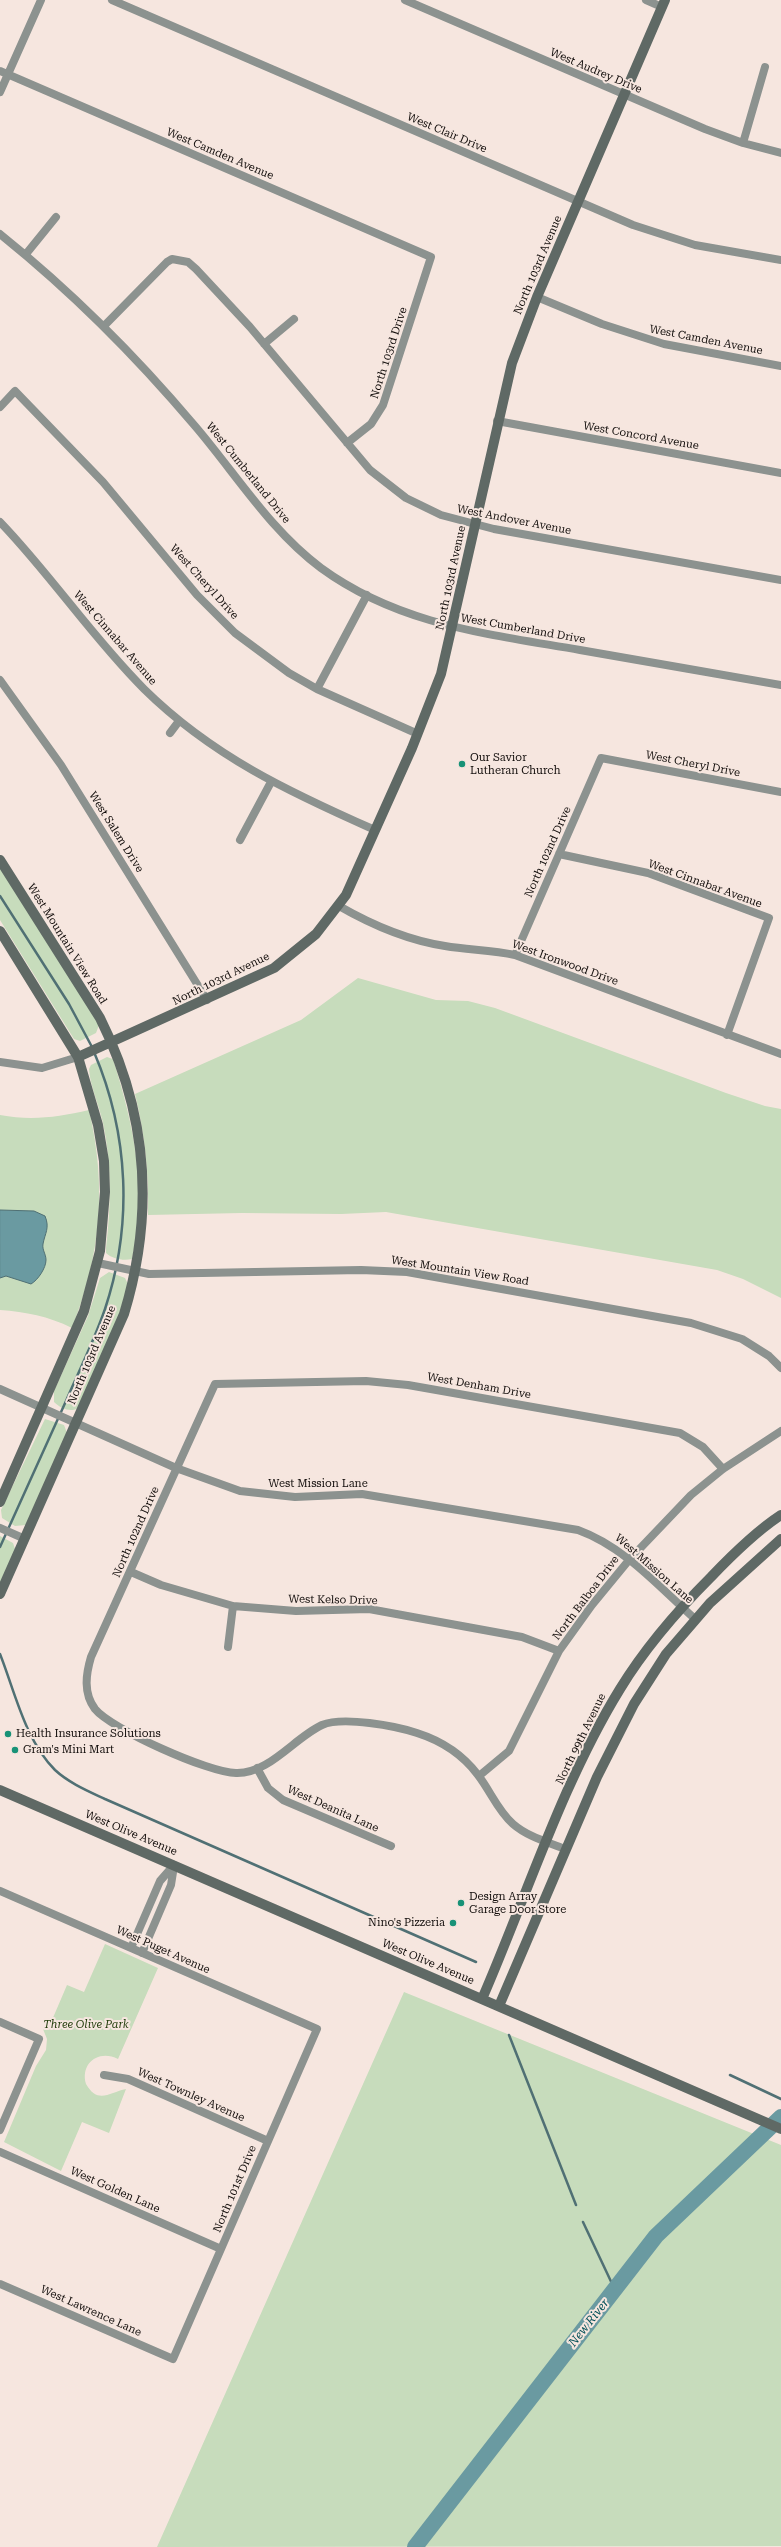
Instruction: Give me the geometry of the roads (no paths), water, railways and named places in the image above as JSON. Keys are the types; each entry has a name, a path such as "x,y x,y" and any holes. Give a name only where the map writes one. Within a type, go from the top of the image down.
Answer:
{"street":[{"path":"0,92 41,0"},
{"name":"West Clair Drive","path":"112,0 579,202 668,238 722,250 781,260"},
{"name":"West Audrey Drive","path":"405,0 624,95 743,143 781,153"},
{"path":"646,0 664,4"},
{"name":"North 103rd Avenue","path":"78,1057 207,1000 259,975 289,958 316,934 339,906 376,830 418,734 437,685 453,628 497,421 512,362 537,297 664,4"},
{"path":"743,143 765,67"},
{"name":"West Camden Avenue","path":"0,71 431,257"},
{"path":"26,254 56,217"},
{"name":"West Cumberland Drive","path":"0,234 26,254 104,326 167,393 276,527 321,567 366,596 400,611 453,628 781,685"},
{"name":"North 103rd Drive","path":"347,444 371,424 383,405 431,257"},
{"name":"West Andover Avenue","path":"104,326 167,262 180,259 188,262 264,344 347,444 375,474 406,498 442,515 475,525 781,580"},
{"name":"West Camden Avenue","path":"537,297 602,324 664,344 781,366"},
{"path":"264,344 294,319"},
{"name":"West Cheryl Drive","path":"0,407 15,390 99,477 218,617 263,655 317,689 418,734"},
{"name":"West Concord Avenue","path":"497,421 781,473"},
{"name":"West Cinnabar Avenue","path":"0,522 49,576 125,670 179,721 217,750 271,782 376,830"},
{"path":"317,689 366,596"},
{"name":"West Salem Drive","path":"0,680 68,776 207,1000"},
{"path":"170,733 179,721"},
{"name":"West Cheryl Drive","path":"601,758 781,792"},
{"name":"North 102nd Drive","path":"515,955 601,758"},
{"path":"240,840 271,782"},
{"name":"West Cinnabar Avenue","path":"559,854 648,874 769,918 728,1035"},
{"name":"West Mountain View Road","path":"0,860 96,1012 112,1042"},
{"name":"West Ironwood Drive","path":"339,906 373,925 420,942 446,947 489,949 515,955 781,1054"},
{"path":"0,931 78,1057 93,1105 105,1175 105,1212 98,1264 77,1330 0,1502"},
{"name":"North 103rd Avenue","path":"0,1594 116,1334 136,1272 142,1227 142,1157 131,1095 112,1042"},
{"path":"0,1062 42,1068 78,1057"},
{"name":"West Mountain View Road","path":"98,1264 136,1272 362,1270 407,1272 691,1323 742,1339 769,1356 781,1368"},
{"name":"West Denham Drive","path":"215,1384 366,1381 416,1387 680,1433 703,1447 723,1469"},
{"name":"North 102nd Drive","path":"215,1384 176,1468 131,1572 91,1657 87,1671 86,1691 95,1708 111,1724 201,1765 218,1771 237,1773 257,1768"},
{"name":"West Mission Lane","path":"0,1389 176,1468 218,1484 262,1495 295,1497 362,1494 572,1529 606,1542 629,1560 696,1619"},
{"name":"North Balboa Drive","path":"479,1776 509,1751 559,1651 592,1605 629,1560 691,1495 723,1469 781,1431"},
{"name":"North 99th Avenue","path":"482,1999 580,1763 620,1689 651,1644 682,1607 731,1556 781,1515"},
{"path":"0,1528 25,1539"},
{"path":"499,2006 565,1849 614,1741 631,1710 666,1654 696,1619 745,1569 781,1539"},
{"name":"West Kelso Drive","path":"131,1572 161,1585 233,1606 296,1611 369,1609 522,1637 559,1651"},
{"path":"228,1647 233,1606"},
{"path":"257,1768 321,1726 329,1723 355,1721 416,1732 432,1738 457,1753 479,1776 501,1812 512,1823 530,1835 565,1849"},
{"name":"West Deanita Lane","path":"257,1768 268,1788 282,1800 391,1846"},
{"name":"West Olive Avenue","path":"0,1790 781,2128"},
{"path":"131,1948 160,1881 174,1865"},
{"path":"142,1953 171,1885 174,1865"},
{"name":"West Puget Avenue","path":"0,1891 317,2029"},
{"path":"0,2022 39,2039 0,2130"},
{"name":"North 101st Drive","path":"173,2359 317,2029"},
{"name":"West Townley Avenue","path":"104,2075 128,2079 268,2141"},
{"name":"West Golden Lane","path":"0,2152 221,2248"},
{"name":"West Lawrence Lane","path":"0,2284 173,2359"}],"water":[{"path":"0,1210 34,1211 45,1216 47,1230 43,1246 46,1263 41,1274 31,1284 6,1276 0,1278"}],"waterway":[{"path":"0,896 69,1004 92,1047"},
{"path":"0,1547 101,1321 114,1277 120,1245 123,1212 123,1180 120,1147 114,1115 106,1083 94,1052"},
{"path":"0,1654 28,1730 45,1758 55,1770 66,1779 105,1799 476,1962"},
{"path":"509,2035 576,2205"},
{"path":"730,2075 781,2099"},
{"name":"New River","path":"415,2547 656,2236 781,2117"},
{"path":"583,2222 615,2290"}],"place":[{"name":"Our Savior Lutheran Church","path":"462,764"},
{"name":"Health Insurance Solutions","path":"8,1734"},
{"name":"Gram's Mini Mart","path":"15,1750"},
{"name":"Design Array Garage Door Store","path":"461,1903"},
{"name":"Nino's Pizzeria","path":"453,1923"}],"park label":[{"name":"Three Olive Park","path":"86,2025"}]}
